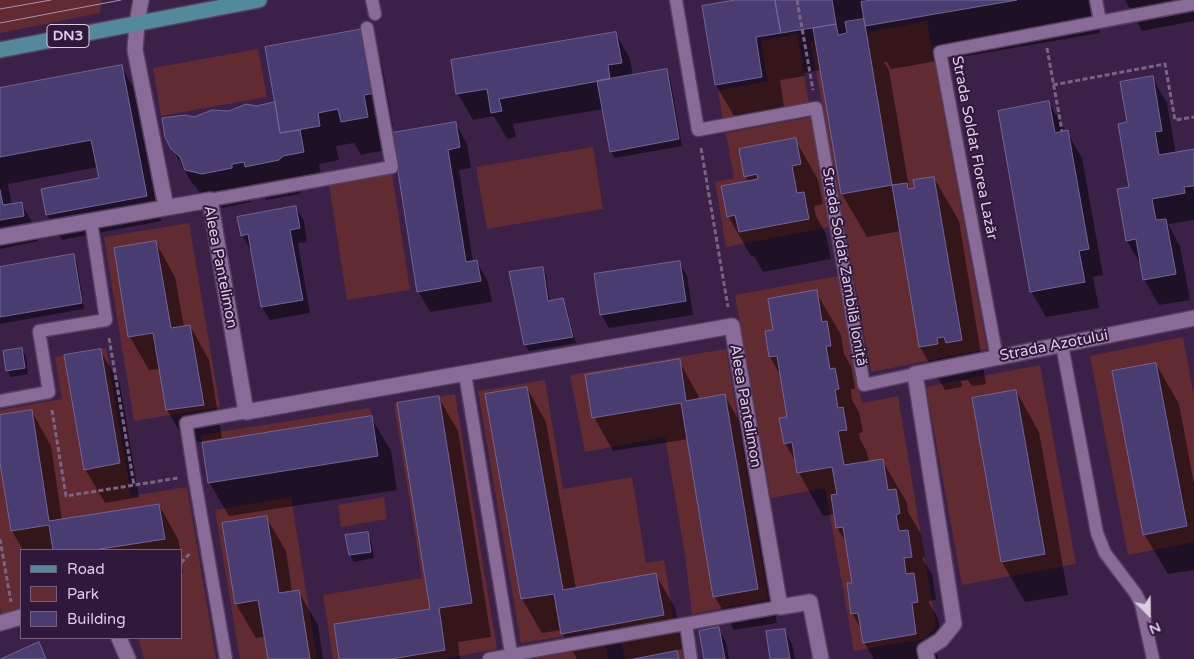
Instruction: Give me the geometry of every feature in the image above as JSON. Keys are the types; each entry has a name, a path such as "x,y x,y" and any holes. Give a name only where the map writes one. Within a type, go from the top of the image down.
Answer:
{"main road":[{"name":"DN3","path":"0,50 259,0"}],"street":[{"path":"142,0 137,23 135,50 166,207"},
{"name":"Aleea Pantelimon","path":"0,237 210,200 246,412 732,326 780,607"},
{"name":"Strada Azotului","path":"915,374 1194,318"},
{"path":"915,374 954,624 942,640 925,650 927,659"},
{"path":"780,607 810,602 821,659"},
{"path":"119,639 128,659"}],"lane":[{"path":"372,0 375,14"},
{"path":"676,0 698,130 816,108"},
{"path":"1096,0 1100,21"},
{"name":"Strada Soldat Florea Lazăr","path":"997,358 940,52 1194,4"},
{"path":"210,200 392,167 367,28"},
{"name":"Strada Soldat Zambilă Ioniță","path":"816,108 864,385 915,374"},
{"path":"0,401 49,392 39,332 106,320 90,221"},
{"path":"1062,345 1097,534 1105,554 1136,594 1152,659"},
{"path":"464,374 512,657"},
{"name":"Aleea Pantelimon","path":"226,659 186,423 246,412"},
{"path":"489,659 512,657 780,607"},
{"path":"686,624 691,659"}],"path":[{"path":"797,0 816,108"},
{"path":"1044,32 1062,131"},
{"path":"1053,85 1165,64 1176,120 1194,117"},
{"path":"698,130 732,326"},
{"path":"106,320 134,485"},
{"path":"49,392 66,496 194,475"},
{"path":"0,539 12,620"}],"green space":[{"path":"0,0 102,0 100,13 0,33"},
{"path":"927,21 987,349 871,372 811,43"},
{"path":"797,34 809,104 723,120 718,91 768,81 761,41"},
{"path":"258,49 267,97 161,116 153,68"},
{"path":"811,117 830,227 726,247 715,182 734,178 726,133"},
{"path":"593,147 603,209 487,229 476,167"},
{"path":"392,174 410,290 347,300 329,184"},
{"path":"189,223 220,407 134,421 104,237"},
{"path":"838,276 862,403 898,396 936,627 924,639 854,651 825,488 771,498 735,295"},
{"path":"1183,337 1194,397 1194,542 1128,555 1090,356"},
{"path":"106,348 131,496 187,487 216,659 144,659 138,639 182,639 182,549 20,549 20,613 2,617 0,607 0,410 62,399 55,357"},
{"path":"726,349 768,600 692,614 685,555 665,437 585,452 570,375"},
{"path":"1040,365 1076,564 962,585 926,387"},
{"path":"545,380 563,489 632,477 646,563 664,560 674,619 521,643 478,391"},
{"path":"455,394 497,649 443,659 333,659 323,595 422,578 394,404"},
{"path":"370,408 372,416 202,443 201,435"},
{"path":"291,497 317,659 240,659 215,510"},
{"path":"384,497 387,519 341,527 338,505"},
{"path":"679,633 683,659 625,659 622,643"},
{"path":"606,646 608,659 533,659"}],"building":[{"path":"735,0 775,0 781,33 756,37 762,77 715,85 702,6"},
{"path":"775,0 832,0 836,24 781,33"},
{"path":"872,0 1017,0 865,26 861,2"},
{"path":"864,19 892,185 841,194 813,28 836,24 838,35 847,33 845,22"},
{"path":"363,29 375,93 364,95 368,117 341,122 338,109 318,113 320,126 280,133 265,47"},
{"path":"616,32 622,63 608,65 610,79 499,99 502,111 491,113 487,89 456,94 451,60"},
{"path":"122,65 147,196 46,215 41,189 99,178 91,140 0,157 0,88"},
{"path":"667,69 679,139 610,152 597,81"},
{"path":"1153,76 1162,131 1155,132 1159,155 1194,149 1194,186 1184,187 1185,193 1152,199 1156,220 1166,219 1176,274 1143,280 1136,239 1126,241 1117,189 1129,187 1118,124 1127,122 1120,82"},
{"path":"1049,101 1055,133 1068,130 1089,249 1079,251 1085,282 1030,292 998,111"},
{"path":"275,102 280,133 300,130 304,152 283,156 279,160 245,167 244,162 232,164 232,168 202,174 185,170 180,157 171,149 165,137 162,118 185,115 194,117 212,110 229,111 246,104 256,106"},
{"path":"456,122 460,147 448,150 466,262 477,260 481,281 417,292 392,133"},
{"path":"796,138 801,164 792,166 797,193 804,192 809,219 739,232 735,215 727,217 721,186 758,179 757,174 744,177 739,149"},
{"path":"934,177 962,340 946,343 944,337 937,338 938,344 919,347 892,185 907,183 908,189 915,188 913,180"},
{"path":"0,190 3,205 22,202 24,216 0,220"},
{"path":"296,206 300,228 290,230 303,300 261,307 248,234 241,236 237,217"},
{"path":"156,241 171,328 190,325 204,405 166,410 153,333 128,337 114,248"},
{"path":"74,254 82,303 0,317 0,267"},
{"path":"680,261 686,301 600,315 594,274"},
{"path":"543,267 548,301 563,298 573,337 524,345 509,272"},
{"path":"817,290 822,322 827,321 831,346 826,346 830,369 835,368 839,389 835,390 838,408 843,407 847,430 838,431 844,465 883,459 888,490 896,489 900,513 896,515 899,531 908,530 912,557 904,558 906,574 914,573 918,602 912,603 916,634 863,643 858,613 851,614 847,583 852,583 843,527 836,528 831,495 837,494 832,467 797,473 792,442 784,444 779,418 787,417 777,356 769,357 765,331 773,330 768,299"},
{"path":"22,348 25,368 6,371 3,351"},
{"path":"101,349 120,463 84,470 64,355"},
{"path":"680,359 686,401 725,394 758,589 713,597 681,403 592,418 585,375"},
{"path":"1156,363 1187,526 1143,535 1112,371"},
{"path":"527,387 563,590 656,573 664,615 561,634 554,594 521,599 485,394"},
{"path":"1016,390 1045,554 1001,562 972,398"},
{"path":"439,396 472,603 439,608 445,650 391,659 339,659 334,624 430,609 397,403"},
{"path":"32,410 49,521 159,504 165,539 100,549 53,549 49,525 11,531 0,463 0,415"},
{"path":"372,416 378,456 208,483 202,443"},
{"path":"267,516 279,593 299,590 310,659 268,659 258,600 235,604 222,523"},
{"path":"368,532 371,552 349,555 345,535"},
{"path":"719,627 725,659 704,659 699,631"},
{"path":"785,629 790,659 770,659 766,631"},
{"path":"39,642 46,659 1,659"},
{"path":"677,651 679,659 634,659"}],"tram line":[{"path":"0,9 51,0"},
{"path":"0,23 121,0"}]}
